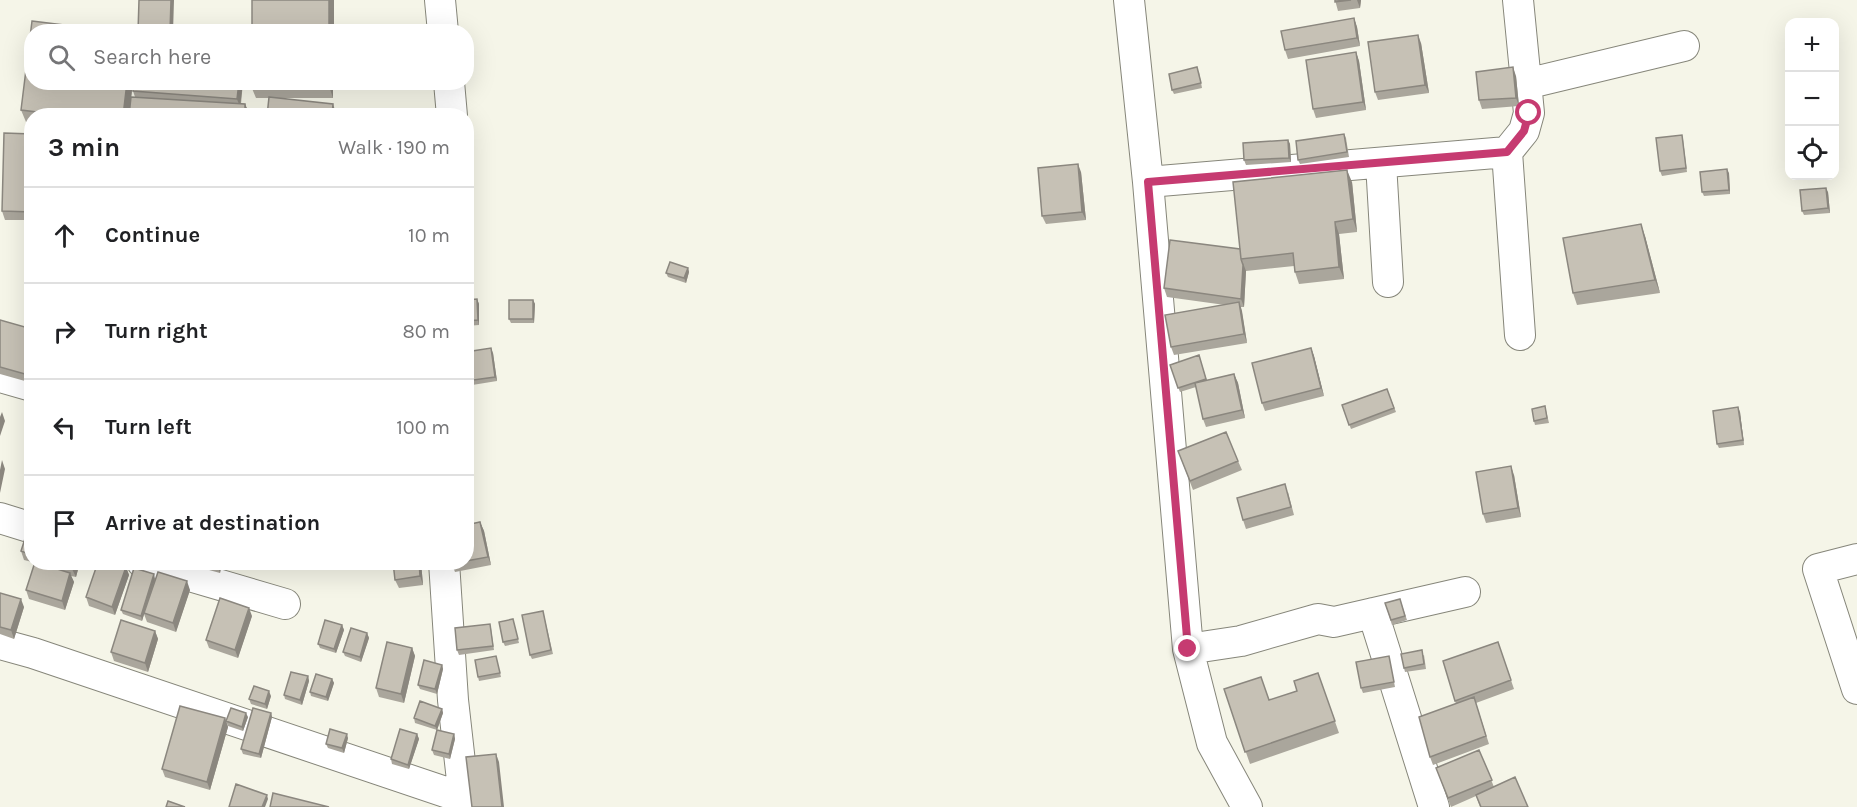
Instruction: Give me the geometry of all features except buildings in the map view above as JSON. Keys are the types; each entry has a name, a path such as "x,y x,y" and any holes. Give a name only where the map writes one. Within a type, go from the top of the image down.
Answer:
{"street":[{"path":"440,0 442,24"},
{"path":"1129,0 1148,182 1188,649 1212,743 1247,807"},
{"path":"1518,0 1529,113 1524,131 1507,152 1520,335"},
{"path":"1526,84 1684,46"},
{"path":"450,90 451,108"},
{"path":"1148,182 1507,152"},
{"path":"1381,163 1388,282"},
{"path":"0,377 24,384"},
{"path":"0,518 24,526"},
{"path":"1857,559 1818,569 1857,689"},
{"path":"170,570 285,603"},
{"path":"0,644 33,653 464,803 453,700 445,570"},
{"path":"1188,649 1241,642 1318,619 1334,622 1465,592"},
{"path":"1373,613 1434,807"}],"route":[{"path":"1188,649 1148,182 1507,152 1524,131 1529,113"}]}
